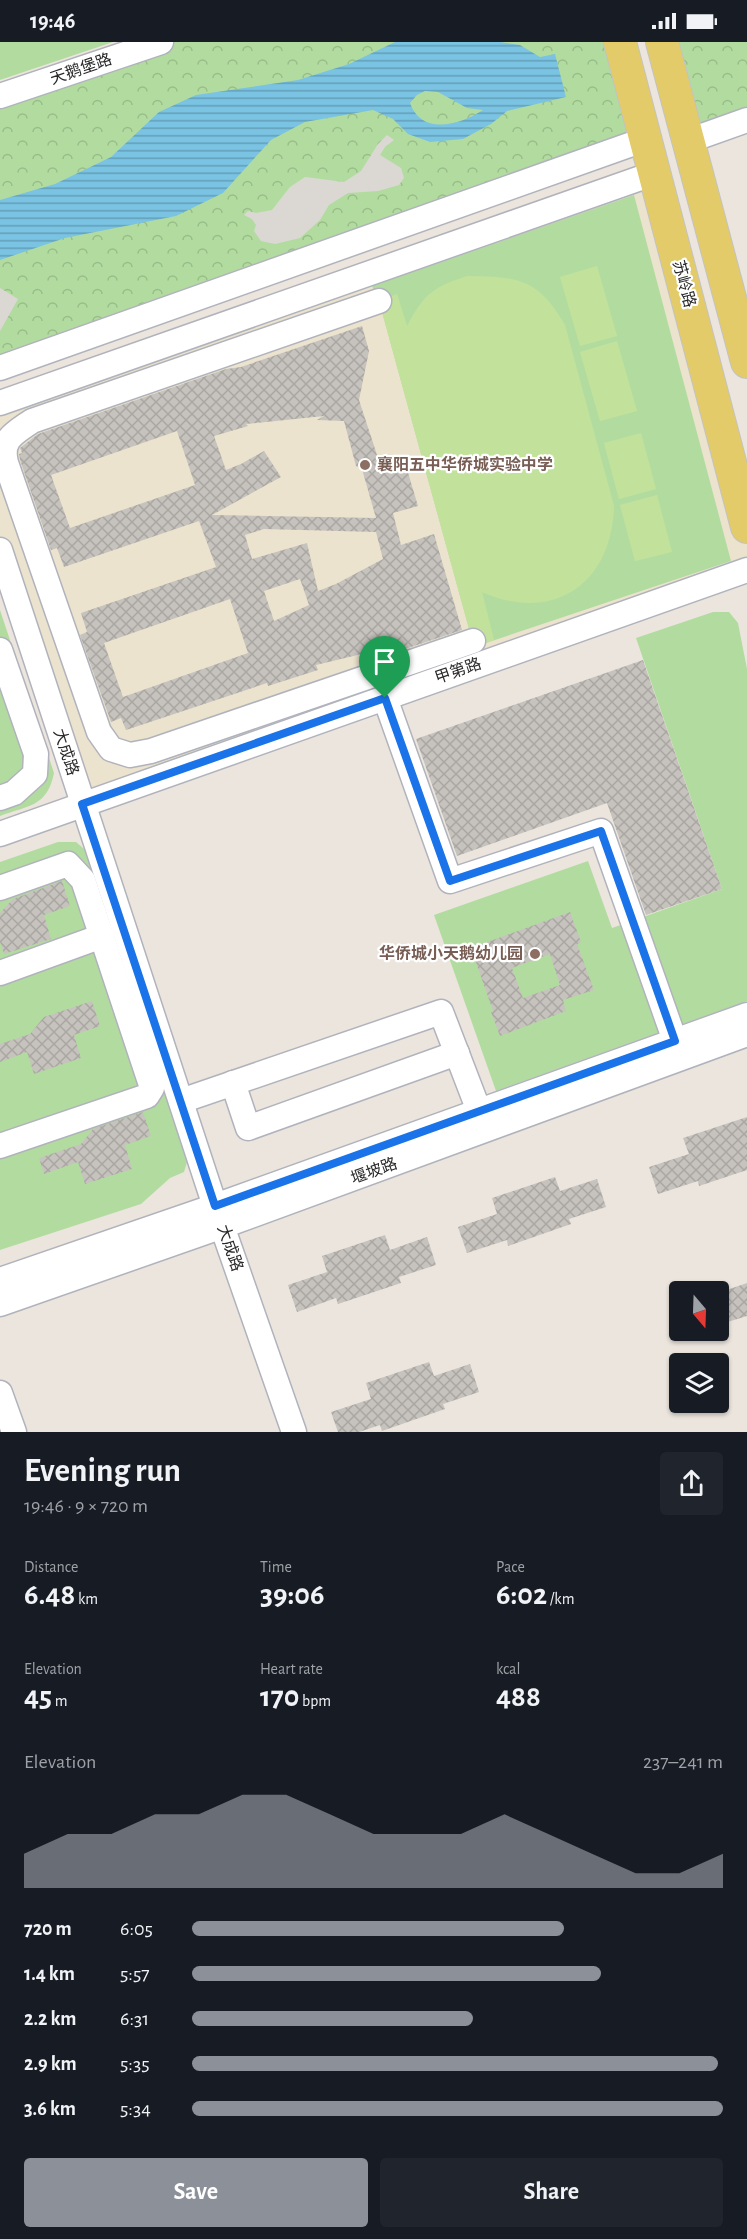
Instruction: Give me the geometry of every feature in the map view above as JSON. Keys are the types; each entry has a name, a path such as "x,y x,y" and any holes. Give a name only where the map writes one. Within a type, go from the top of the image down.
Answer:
{"main road":[{"name":"苏岭路","path":"620,42 747,527"},
{"path":"662,42 747,362"}],"street":[{"name":"天鹅堡路","path":"0,96 115,49 161,42"},
{"path":"688,141 747,120"},
{"path":"0,368 646,139"},
{"path":"0,403 655,173"},
{"path":"379,301 32,421 9,438 4,452 6,463 99,732 111,749 130,754 151,751 472,641"},
{"name":"大成路","path":"0,550 219,1216 294,1432"},
{"name":"甲第路","path":"0,834 747,570"},
{"path":"23,618 56,607"},
{"path":"0,650 36,754 35,774 14,793 0,798"},
{"path":"385,698 450,881 601,831 675,1041"},
{"path":"0,888 68,864 83,880 152,1088 147,1096 0,1146"},
{"path":"0,973 102,936"},
{"path":"181,1101 441,1012 479,1111"},
{"name":"堰坡路","path":"0,1304 479,1111 747,1015"},
{"name":"堰坡路","path":"0,1281 219,1216 747,1034"},
{"path":"233,1083 248,1128 457,1053"},
{"path":"0,1393 14,1432"}],"shaded area":[{"path":"387,135 394,140 385,147 380,155 401,168 404,178 399,185 378,191 348,193 329,205 320,220 300,238 275,244 261,241 254,231 256,225 252,219 244,215 248,211 256,213 272,210 290,187 305,177 344,182 361,171 378,144"},
{"name":"襄阳五中华侨城实验中学","path":"655,173 747,527 747,570 83,804 0,550 0,403"},
{"path":"0,288 18,299 0,331"}],"green space":[{"path":"0,42 113,42 0,80"},
{"path":"161,42 620,42 646,139 0,368 0,96"},
{"path":"662,42 747,42 747,120 688,141"},
{"path":"634,195 731,561 474,647 379,301 372,286"},
{"path":"597,266 617,336 580,346 560,277"},
{"path":"467,276 500,277 525,283 536,289 555,309 565,325 614,506 611,533 603,556 590,575 574,590 555,599 533,603 508,601 482,592 494,640 474,647 379,301 397,294 407,326 419,306 437,288"},
{"path":"617,341 637,411 600,421 580,352"},
{"path":"641,433 656,489 619,499 604,443"},
{"path":"657,495 672,552 635,561 620,505"},
{"path":"0,610 54,773 47,793 41,799 28,807 0,816"},
{"path":"713,612 729,612 738,623 747,669 747,1001 496,1091 434,915 588,861 612,928 722,889 636,638"},
{"path":"58,842 76,842 90,854 187,1162 184,1172 170,1178 141,1204 0,1250 0,862"}],"water":[{"path":"395,42 500,42 520,45 540,57 555,54 566,97 507,111 491,124 463,139 430,142 408,134 393,119 373,110 305,122 271,140 223,193 176,216 65,238 0,260 0,200 55,184 111,157 159,112 196,95 298,80 349,64","holes":["425,91 438,92 467,108 483,110 464,120 442,125 432,124 423,120 410,103 417,95"]}],"building":[{"path":"362,326 369,351 359,400 380,464 403,456 418,506 393,513 401,545 434,534 462,630 402,650 374,651 316,665 318,670 268,686 267,683 126,730 121,718 111,722 80,635 87,632 81,613 216,567 199,521 64,567 57,548 51,550 20,460 19,454 22,453 20,448 38,434 226,369 241,367","holes":["324,416 317,420 344,421 356,466 362,469 376,518 212,515 281,477 264,451 226,470 214,436 248,426 246,424","177,431 195,485 70,528 51,475","264,529 376,532 383,559 318,591 307,543 252,559 245,535","300,579 309,605 274,621 264,591","230,599 248,653 123,697 104,643"]},
{"path":"643,660 722,889 646,915 607,803 457,856 416,739"},
{"path":"62,881 70,906 44,915 51,939 4,954 0,942 0,913 13,899"},
{"path":"570,912 581,942 577,944 594,990 563,1000 566,1011 500,1036 471,948","holes":["550,954 560,985 523,998 512,968"]},
{"path":"92,1001 100,1026 74,1035 81,1058 34,1074 27,1052 0,1062 0,1044 30,1034 44,1017"},
{"path":"143,1112 151,1136 125,1145 132,1169 85,1184 78,1162 44,1174 39,1158 81,1144 93,1129"},
{"path":"747,1117 747,1170 699,1186 698,1181 658,1194 649,1167 689,1154 683,1138"},
{"path":"555,1177 560,1191 597,1179 606,1207 569,1219 571,1224 508,1246 507,1240 467,1253 458,1227 497,1214 492,1198"},
{"path":"385,1235 390,1250 427,1237 436,1265 399,1277 401,1283 338,1304 336,1298 297,1312 288,1285 327,1272 322,1256"},
{"path":"747,1283 747,1316 729,1322 729,1289"},
{"path":"429,1362 434,1376 470,1364 479,1392 443,1404 445,1409 382,1431 380,1425 359,1432 338,1432 331,1412 371,1399 366,1383"}],"place":[{"name":"襄阳五中华侨城实验中学","path":"365,465"},
{"name":"华侨城小天鹅幼儿园","path":"535,954"}],"route":[{"path":"385,698 450,881 601,831 675,1041 215,1206 82,804 385,698"}]}
